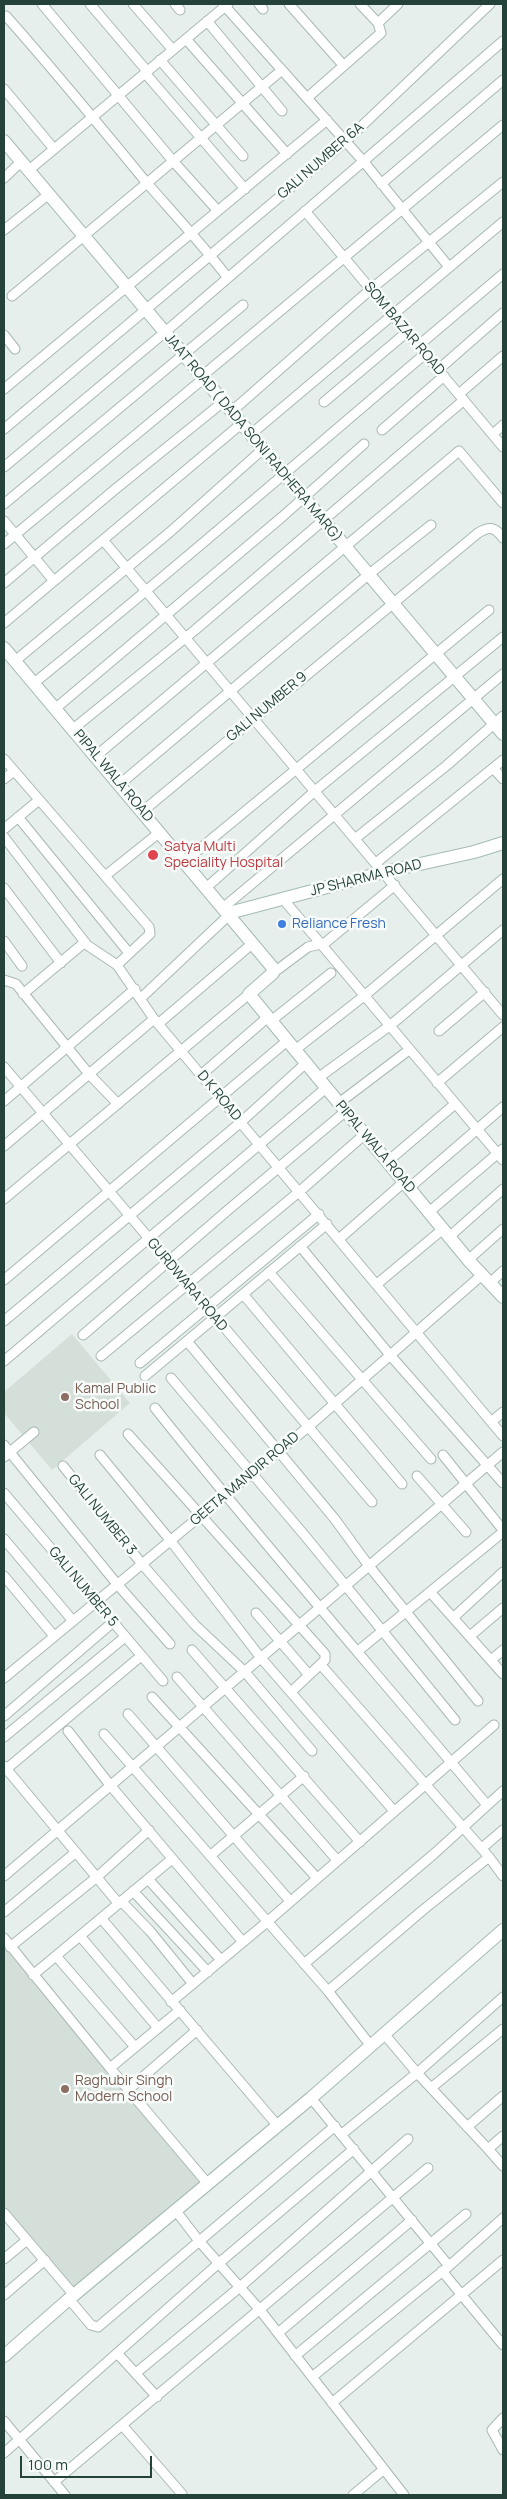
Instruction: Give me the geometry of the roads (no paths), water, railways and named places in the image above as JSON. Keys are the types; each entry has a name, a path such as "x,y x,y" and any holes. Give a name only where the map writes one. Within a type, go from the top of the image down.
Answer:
{"street":[{"path":"42,4 173,161 218,211"},
{"path":"90,4 244,189"},
{"path":"133,4 173,50"},
{"path":"4,178 54,149 225,4 364,162 449,267"},
{"path":"289,4 344,66"},
{"path":"307,98 379,36 381,31 378,23 360,4"},
{"path":"378,23 397,4"},
{"name":"GALI NUMBER 6A","path":"4,429 346,141 490,4"},
{"path":"6,16 94,116 147,182 192,232 228,278"},
{"path":"207,21 282,111"},
{"path":"186,39 287,154"},
{"path":"4,466 164,333 503,41"},
{"path":"160,60 243,156"},
{"path":"12,296 282,70"},
{"path":"381,184 503,80"},
{"path":"4,89 54,149"},
{"path":"4,389 327,120"},
{"path":"4,544 503,125"},
{"name":"JAAT ROAD ( DADA SONI RADHERA MARG)","path":"4,141 473,700 499,720 503,734"},
{"path":"4,583 34,557 227,407 503,182"},
{"path":"4,230 48,194"},
{"name":"SOM BAZAR ROAD","path":"305,211 503,447"},
{"path":"250,434 503,222"},
{"path":"418,346 503,274"},
{"path":"4,504 243,305"},
{"path":"382,430 503,313"},
{"path":"324,402 407,332"},
{"path":"4,335 15,349"},
{"path":"34,683 147,591 425,354"},
{"path":"73,729 186,637 323,521 503,357"},
{"path":"4,623 241,424"},
{"path":"493,434 503,425"},
{"path":"56,708 304,498 364,444"},
{"path":"15,660 127,568 263,449"},
{"path":"96,756 346,548 459,451 503,502"},
{"path":"4,521 54,581"},
{"path":"120,784 430,525"},
{"name":"GALI NUMBER 9","path":"143,812 478,533 492,528 497,530 503,538"},
{"path":"104,540 206,663 316,790 503,1015"},
{"path":"185,861 489,610"},
{"path":"207,887 316,790 503,637"},
{"name":"PIPAL WALA ROAD","path":"4,648 207,887 273,968 273,973"},
{"path":"140,999 227,912 336,814 503,674"},
{"path":"356,838 446,766 499,720"},
{"path":"4,758 151,929 150,934 117,965"},
{"path":"380,867 503,760"},
{"path":"493,768 503,780"},
{"path":"4,779 14,771"},
{"path":"4,829 39,800"},
{"path":"18,817 129,953"},
{"path":"105,876 160,832"},
{"name":"D K ROAD","path":"4,837 85,942 117,965 156,1022 300,1191 503,1436"},
{"name":"JP SHARMA ROAD","path":"227,912 283,899 380,867 474,852 503,843"},
{"path":"4,1280 222,1098 291,1045 364,996 503,879"},
{"path":"4,1198 273,973 308,947 321,945 395,885"},
{"path":"4,888 61,963"},
{"path":"283,899 477,1130 502,1154 429,1212"},
{"path":"4,1361 261,1145 322,1083 503,930"},
{"path":"4,941 22,966"},
{"path":"23,994 85,942"},
{"path":"4,1146 89,1074 253,943"},
{"path":"201,1075 269,1019 331,972"},
{"path":"4,980 13,982 89,1074 118,1104"},
{"path":"4,1101 135,990"},
{"path":"439,1031 485,992"},
{"name":"PIPAL WALA ROAD","path":"249,994 468,1260 503,1297"},
{"path":"437,1083 503,1027"},
{"path":"84,1335 169,1263 279,1166 342,1107 409,1050"},
{"path":"4,1321 241,1122 306,1063"},
{"name":"GURDWARA ROAD","path":"4,1067 372,1502"},
{"path":"387,1162 455,1104"},
{"path":"339,1238 477,1130 503,1107"},
{"path":"101,1356 300,1191 365,1134"},
{"path":"376,1284 503,1189"},
{"path":"140,1363 319,1214"},
{"path":"145,1376 327,1224"},
{"path":"468,1260 503,1229"},
{"path":"300,1246 390,1355 503,1483"},
{"name":"GEETA MANDIR ROAD","path":"4,1678 308,1427 417,1332 487,1278 503,1271"},
{"path":"269,1272 431,1459"},
{"path":"243,1294 402,1484"},
{"path":"188,1340 334,1518 369,1566 478,1701"},
{"path":"171,1378 252,1473 455,1720"},
{"path":"155,1408 224,1496 320,1606 487,1805"},
{"path":"491,1422 503,1412"},
{"path":"34,1432 6,1451 116,1584 170,1644"},
{"path":"128,1434 326,1656 321,1665 291,1692"},
{"path":"4,1876 503,1452"},
{"path":"100,1455 170,1540 261,1658 394,1811"},
{"path":"358,1652 503,1531 443,1455"},
{"name":"GALI NUMBER 3","path":"63,1466 142,1564 195,1624 245,1672 312,1751"},
{"path":"417,1476 466,1532"},
{"name":"GALI NUMBER 5","path":"4,1493 163,1681"},
{"path":"4,1539 73,1621"},
{"path":"454,1618 503,1572"},
{"path":"4,1576 54,1636"},
{"path":"431,1592 503,1674"},
{"path":"470,1636 503,1608"},
{"path":"256,1613 309,1675"},
{"path":"4,1716 113,1622"},
{"path":"4,1737 125,1637"},
{"path":"192,1650 360,1842"},
{"path":"491,1660 503,1650"},
{"path":"141,1656 5,1769 120,1902 150,1931 193,1984"},
{"path":"321,1665 503,1874"},
{"path":"177,1677 337,1860"},
{"path":"152,1697 316,1878"},
{"path":"128,1714 290,1901"},
{"path":"171,2002 267,1922 494,1725"},
{"path":"68,1731 110,1785 243,1942"},
{"path":"104,1734 328,1991 371,2046"},
{"path":"210,1856 304,1776"},
{"path":"304,1964 464,1827 503,1791"},
{"path":"10,1946 97,1876 149,1830"},
{"path":"482,1848 503,1830"},
{"path":"4,1912 76,1852"},
{"path":"328,1991 489,1857"},
{"path":"33,1975 172,1858"},
{"path":"148,1879 221,1960"},
{"path":"133,1891 208,1972"},
{"path":"101,1918 277,2125"},
{"path":"4,2356 311,2098 503,1930"},
{"path":"80,1936 158,2028"},
{"path":"4,1938 128,2090 208,2184"},
{"path":"56,1956 135,2047"},
{"path":"342,2134 417,2073 503,1997"},
{"path":"110,2068 180,2010"},
{"path":"431,2088 503,2029"},
{"path":"128,2090 198,2030"},
{"path":"385,2034 417,2073 503,2166"},
{"path":"467,2127 503,2096"},
{"path":"311,2098 430,2243 462,2295 503,2345"},
{"path":"5,2218 44,2260 91,2325 98,2326 335,2126"},
{"path":"488,2149 503,2136"},
{"path":"136,2373 240,2287 408,2139"},
{"path":"4,2453 219,2263 354,2149"},
{"path":"54,2482 428,2168"},
{"path":"176,2211 199,2241 260,2310 400,2494"},
{"path":"295,2356 466,2214"},
{"path":"312,2377 445,2269 503,2218"},
{"path":"278,2333 412,2220"},
{"path":"4,2260 27,2240"},
{"path":"4,2295 44,2260"},
{"path":"332,2403 503,2260"},
{"path":"117,2353 156,2397"},
{"path":"503,2418 492,2430 503,2450"},
{"path":"4,2421 65,2495"},
{"path":"122,2425 182,2495"},
{"path":"353,2495 383,2470"}],"place":[{"name":"Satya Multi Speciality Hospital","path":"153,855"},
{"name":"Reliance Fresh","path":"282,924"},
{"name":"Kamal Public School","path":"65,1397"},
{"name":"Raghubir Singh Modern School","path":"65,2089"}]}
